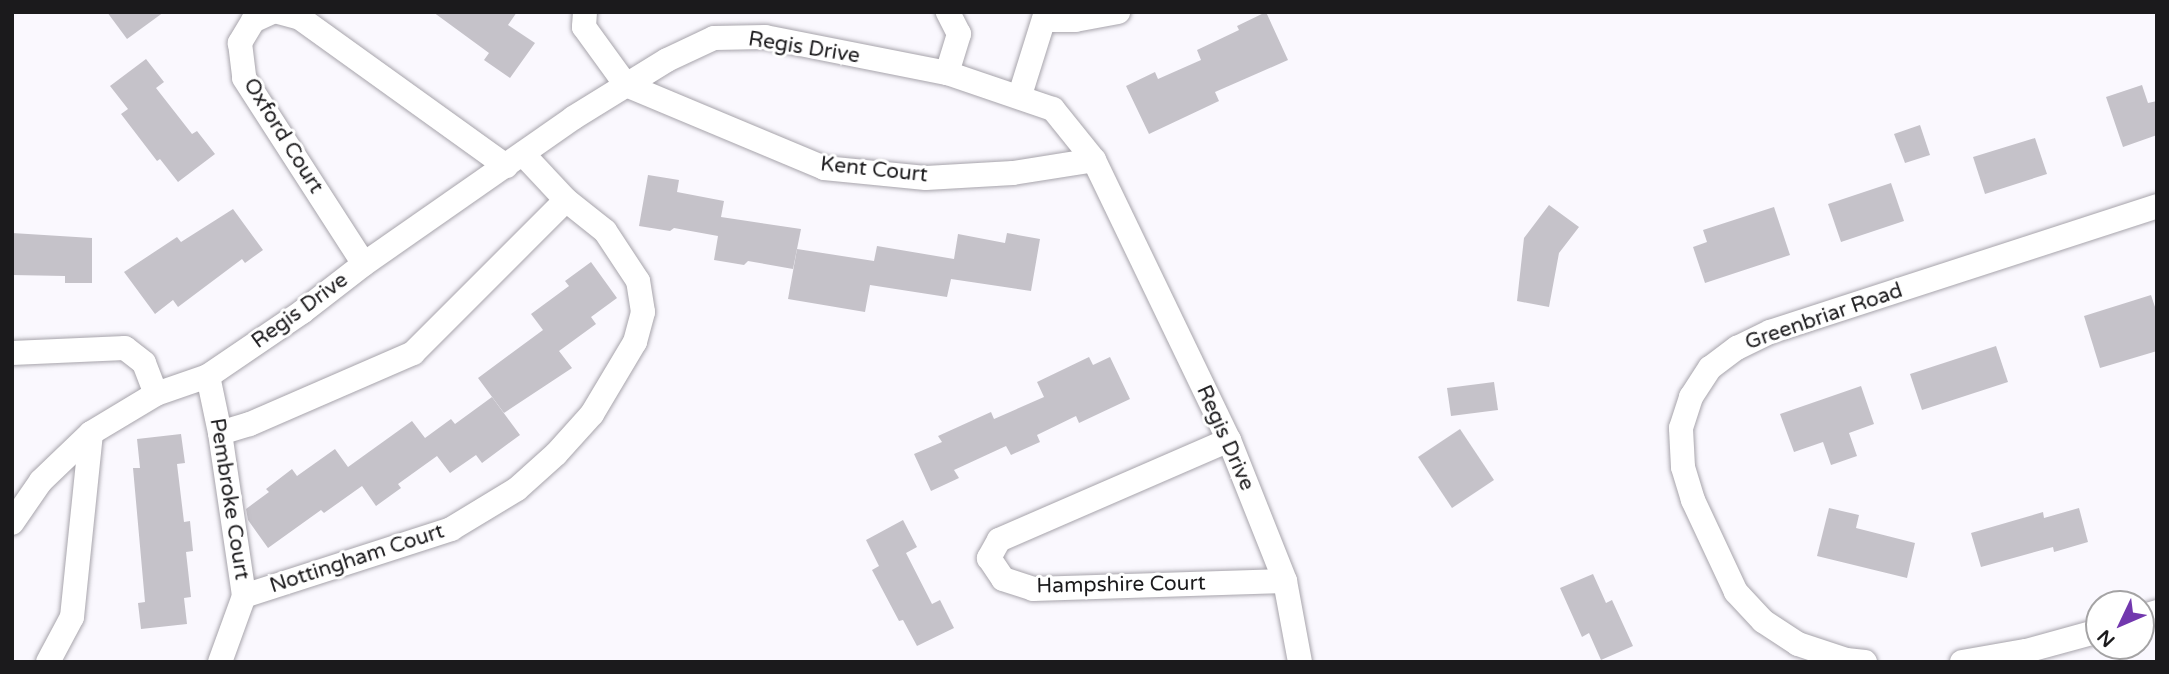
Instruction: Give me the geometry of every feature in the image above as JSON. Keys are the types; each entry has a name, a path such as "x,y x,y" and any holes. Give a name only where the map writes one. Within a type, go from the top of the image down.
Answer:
{"street":[{"name":"Oxford Court","path":"272,12 253,20 240,43 244,78 364,264"},
{"path":"278,12 300,18 514,160"},
{"path":"585,12 584,27 626,85"},
{"path":"947,73 959,34 948,12"},
{"path":"1020,95 1046,16 1075,20 1118,12"},
{"name":"Regis Drive","path":"12,523 41,481 91,433 156,394 208,376 573,118 667,60 714,38 765,37 947,73 1020,95 1053,109 1094,160 1229,440 1285,581 1300,662"},
{"name":"Kent Court","path":"626,85 824,169 926,178 1013,173 1094,160"},
{"name":"Nottingham Court","path":"244,596 451,529 517,489 556,454 592,414 635,342 643,312 638,281 605,231 514,160"},
{"path":"220,433 250,424 413,353 566,200"},
{"name":"Greenbriar Road","path":"1865,662 1846,660 1798,644 1763,621 1736,592 1693,500 1683,467 1681,428 1691,397 1710,369 1737,348 1770,332 2157,206"},
{"path":"12,354 125,348 144,363 156,394"},
{"name":"Pembroke Court","path":"208,376 220,433 244,596 220,662"},
{"path":"48,662 72,617 91,433"},
{"name":"Hampshire Court","path":"1229,440 999,540 989,558 1003,579 1033,589 1285,581"},
{"path":"1962,662 2026,651 2085,635"}],"building":[{"path":"107,12 164,12 127,39"},
{"path":"433,12 517,12 508,25 535,43 510,78 484,60 489,53"},
{"path":"1266,12 1288,60 1215,92 1219,101 1149,134 1126,86 1155,72 1158,79 1201,60 1197,50 1239,30 1237,26"},
{"path":"146,59 164,82 156,88 192,134 197,131 215,154 178,182 160,159 157,161 121,114 128,109 110,86"},
{"path":"2142,85 2148,103 2157,101 2157,135 2123,147 2106,97"},
{"path":"1920,125 1930,155 1905,163 1894,134"},
{"path":"2035,138 2047,174 1985,194 1973,157"},
{"path":"648,175 679,180 677,192 724,201 721,217 801,229 793,269 748,261 744,265 714,260 718,236 674,228 670,231 639,226"},
{"path":"1891,183 1904,221 1841,242 1828,204"},
{"path":"1549,205 1579,227 1559,253 1549,307 1517,301 1524,238"},
{"path":"1774,207 1790,255 1705,283 1693,247 1707,242 1703,230"},
{"path":"233,209 263,250 245,263 242,259 178,307 173,300 155,314 124,272 177,237 181,242"},
{"path":"12,233 92,238 92,283 65,283 65,276 12,275"},
{"path":"1007,233 1040,239 1031,291 951,279 947,297 870,285 865,312 788,299 797,249 874,261 877,246 954,259 958,234 1005,243"},
{"path":"591,262 617,298 591,317 596,324 559,351 572,368 504,413 478,378 543,330 531,314 569,286 565,281"},
{"path":"2151,295 2157,313 2157,351 2100,368 2084,316"},
{"path":"1996,346 2008,382 1922,410 1910,374"},
{"path":"1089,357 1093,365 1110,357 1130,399 1079,423 1076,416 1037,435 1040,442 1011,455 1006,446 954,470 959,478 931,491 914,454 942,442 938,436 991,412 994,419 1044,397 1037,382"},
{"path":"1494,382 1498,410 1451,416 1447,388"},
{"path":"1861,386 1874,424 1849,433 1857,456 1831,465 1823,442 1794,452 1780,414"},
{"path":"492,397 520,435 482,463 476,455 450,473 437,456 398,484 401,488 376,506 362,486 324,513 321,510 268,548 248,520 246,509 269,492 266,489 292,469 297,476 335,449 348,467 412,421 425,438 451,419 455,424"},
{"path":"1460,429 1494,480 1452,508 1418,457"},
{"path":"181,434 185,463 177,464 184,522 190,521 193,551 186,552 191,597 184,598 187,624 141,629 138,603 145,602 133,468 140,468 137,439"},
{"path":"1829,508 1859,515 1856,528 1915,543 1907,578 1817,556"},
{"path":"2079,508 2088,542 2054,552 2053,547 1981,567 1971,533 2043,512 2044,518"},
{"path":"903,520 917,547 906,553 932,604 940,600 954,628 917,646 903,620 899,621 872,570 879,566 866,540"},
{"path":"1593,574 1606,603 1612,600 1633,646 1601,660 1589,633 1582,637 1560,588"}]}
